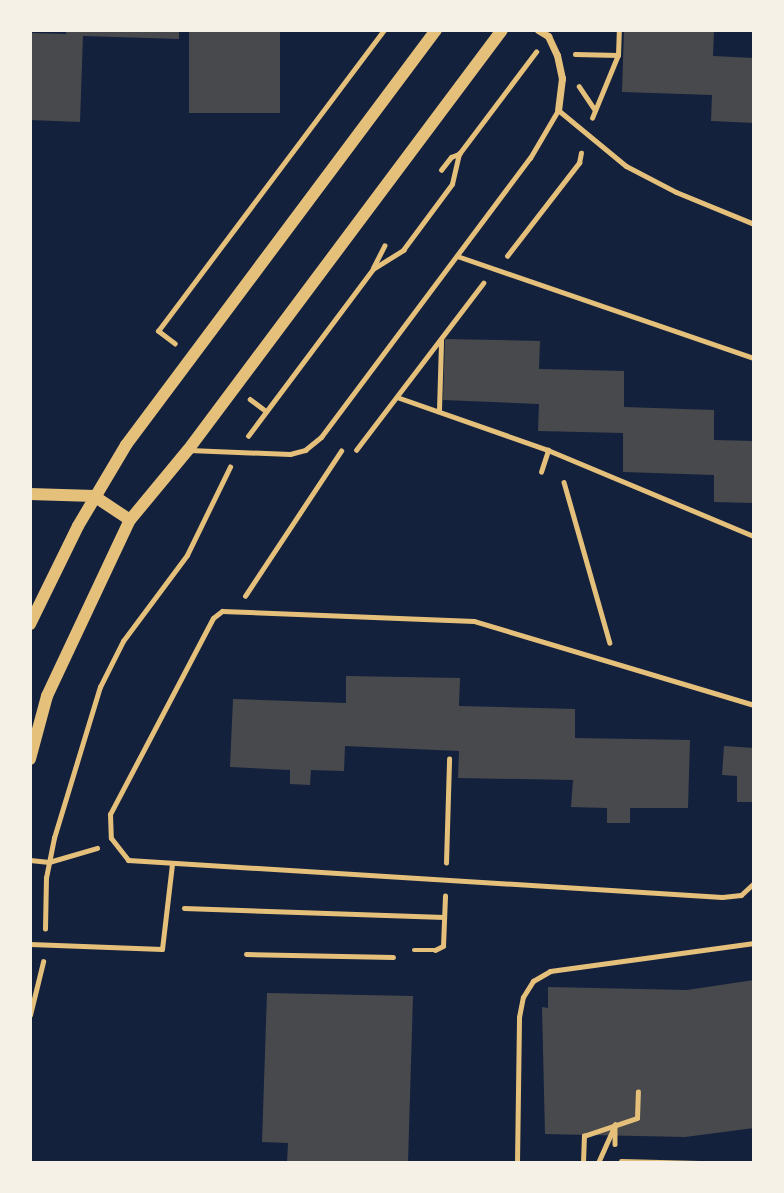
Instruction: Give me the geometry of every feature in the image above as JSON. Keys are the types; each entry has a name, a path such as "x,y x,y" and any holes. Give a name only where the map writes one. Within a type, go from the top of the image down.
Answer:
{"street":[{"path":"30,624 94,496 126,445 436,30"},
{"path":"30,759 47,696 130,520 188,450 233,386 502,30"},
{"path":"538,30 548,36 557,55 562,78 558,110"},
{"path":"30,494 94,496 130,520"}],"lane":[{"path":"188,450 290,454 305,450 321,437 530,158 558,110 626,166 676,192 754,224"},
{"path":"457,256 754,358"},
{"path":"754,705 474,621 222,611 213,618 110,814 111,838 128,860 722,897 741,895 754,883"},
{"path":"30,944 162,949 172,864"},
{"path":"517,1163 519,1017 523,996 533,981 550,971 754,943"},
{"path":"246,954 393,957"},
{"path":"621,1161 699,1163"}],"path":[{"path":"192,356 158,331 384,30"},
{"path":"356,450 494,268 520,242 579,163 586,131 618,55 619,30"},
{"path":"373,269 403,250 428,217 452,184 459,154 548,36"},
{"path":"571,54 618,55"},
{"path":"441,170 451,157 459,154"},
{"path":"49,862 64,797 105,674 123,641 187,555 238,453 266,411 373,269 384,246"},
{"path":"439,410 441,340"},
{"path":"233,386 266,411"},
{"path":"397,397 548,450 754,536"},
{"path":"541,472 548,450"},
{"path":"235,611 341,451"},
{"path":"564,482 612,661"},
{"path":"414,950 435,950 443,946 449,758"},
{"path":"30,860 49,862 115,843"},
{"path":"169,907 444,917"},
{"path":"583,1163 584,1136 637,1118 638,1091"}],"building":[{"path":"66,30 179,30 179,39 83,36 80,122 30,120 30,33 66,34"},
{"path":"189,30 280,30 280,113 189,113"},
{"path":"624,30 714,30 713,56 754,58 754,123 711,121 712,95 622,92"},
{"path":"445,339 540,341 539,369 624,371 624,407 714,410 714,440 754,441 754,503 714,502 714,475 623,472 623,433 538,431 539,404 443,400"},
{"path":"346,676 460,678 459,706 575,709 575,738 690,740 688,808 630,808 630,823 607,823 607,808 571,807 573,780 458,778 459,751 345,746 344,771 311,770 310,785 290,784 290,770 230,767 233,699 346,703"},
{"path":"724,746 754,748 754,802 737,802 737,776 722,775"},
{"path":"754,980 754,1128 685,1137 545,1134 542,1007 548,1008 548,987 687,990"},
{"path":"267,993 413,996 408,1163 287,1163 288,1143 262,1142"}]}
